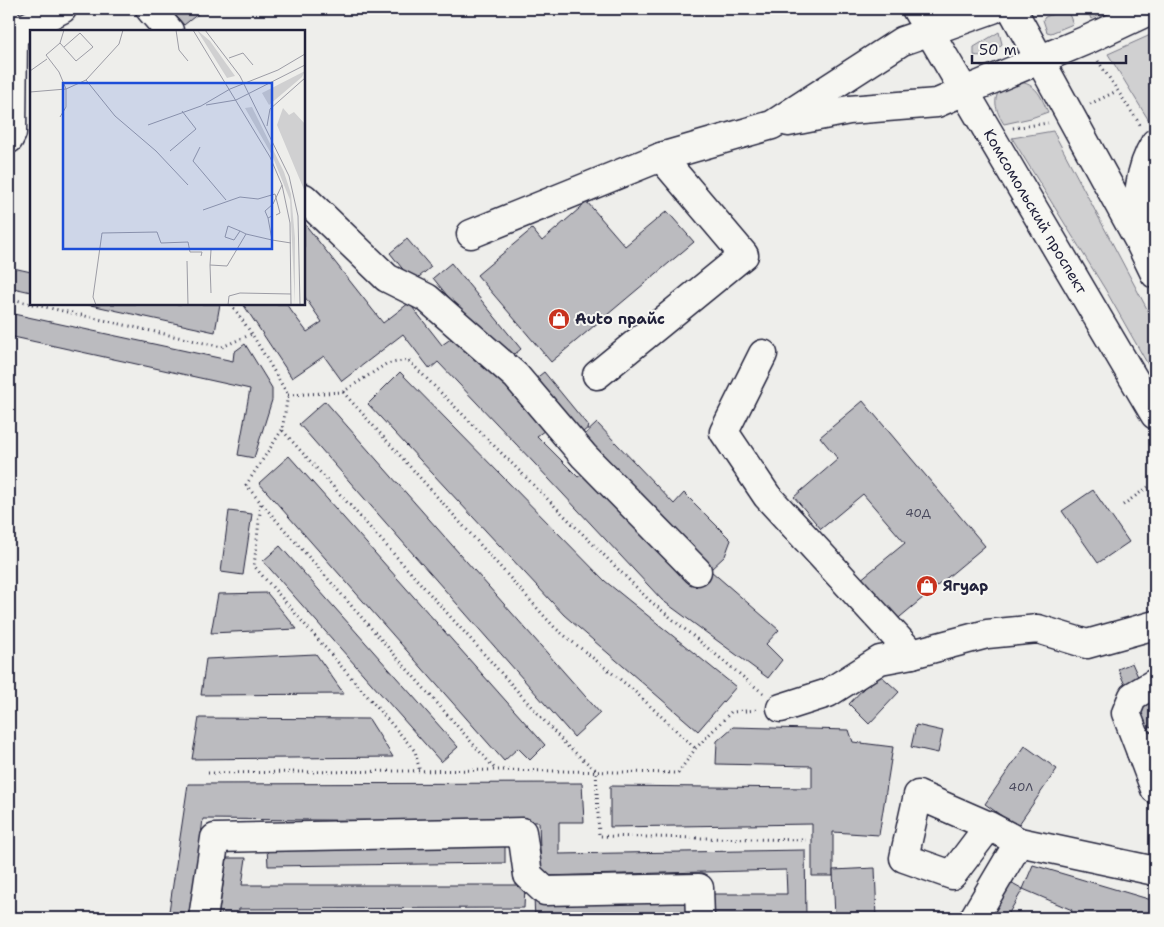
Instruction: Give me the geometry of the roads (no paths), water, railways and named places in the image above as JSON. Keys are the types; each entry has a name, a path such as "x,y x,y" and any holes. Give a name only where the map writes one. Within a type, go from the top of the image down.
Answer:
{"main road":[{"path":"9,140 12,133 10,30 62,9"},
{"path":"150,9 168,30"},
{"name":"Комсомольский проспект","path":"916,9 931,31 991,138 1155,415"},
{"path":"772,125 902,41 993,9"},
{"path":"1012,9 1138,238 1155,274"},
{"path":"471,234 661,157 772,125 849,110 937,103 1089,39 1153,9"},
{"path":"1138,238 1139,189 1145,167 1149,136"},
{"path":"597,376 744,255 661,157"},
{"path":"305,199 387,278 427,298 516,376 584,456 697,570"},
{"path":"763,354 724,432 767,496 912,654"},
{"path":"780,708 828,693 880,660 912,654 987,634 1038,629 1087,644 1155,626"},
{"path":"1155,683 1133,696 1126,713 1148,749 1155,789"},
{"path":"989,826 1019,842 1155,871"},
{"path":"203,918 214,838 522,832 528,875 544,891 698,888 700,918"},
{"path":"974,918 1019,842"}],"place":[{"name":"Auto прайс","path":"559,319"},
{"name":"Ягуар","path":"927,586"}]}
